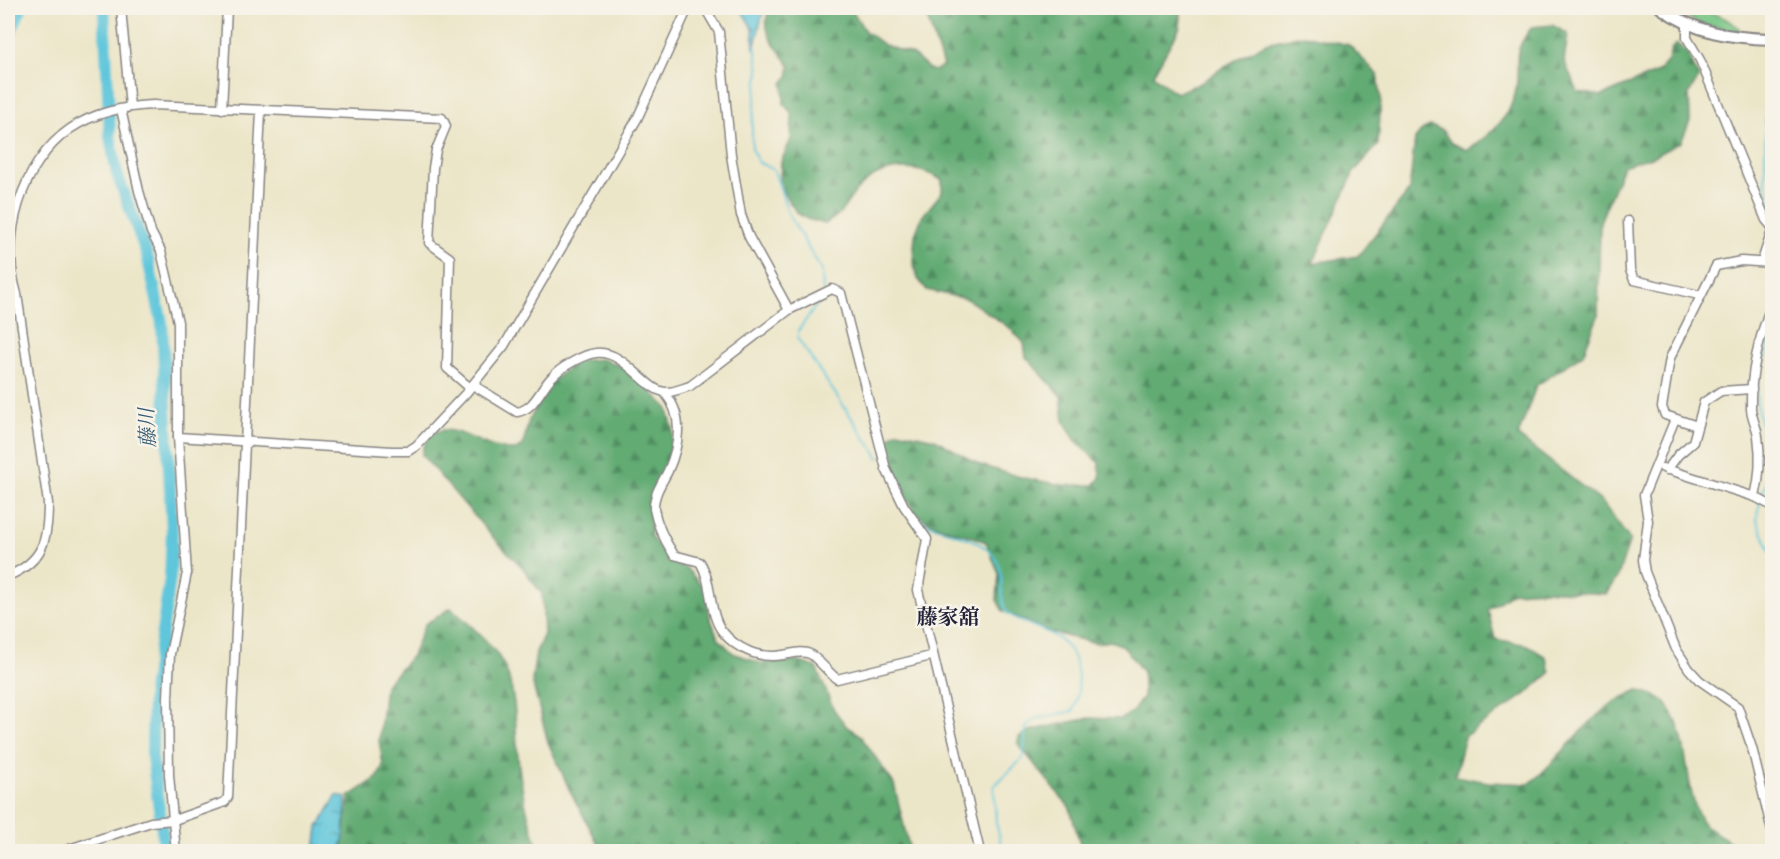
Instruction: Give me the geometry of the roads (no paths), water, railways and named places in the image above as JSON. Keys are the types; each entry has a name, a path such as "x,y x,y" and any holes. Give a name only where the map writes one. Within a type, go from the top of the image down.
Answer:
{"main road":[{"path":"1661,8 1688,24 1727,37 1773,39"}],"street":[{"path":"121,8 122,108 139,191 151,232 161,251 178,322 178,437 187,573 171,654 168,698 169,775 176,852"},
{"path":"222,109 227,8"},
{"path":"178,437 408,450 416,446 504,346 612,164 666,59 688,8"},
{"path":"705,8 719,33 731,155 741,215 748,237 789,310"},
{"path":"1688,24 1687,38 1700,60 1772,232 1762,261"},
{"path":"8,576 28,565 37,555 45,542 48,530 48,503 17,294 12,279 11,255 15,221 28,180 46,150 69,129 122,108 222,109 437,117 444,119 445,128 436,150 433,168 429,243 450,258 447,368 471,386 517,412 531,406 557,372 593,353 608,353 665,393 678,414 679,428 668,470 658,487 654,507 662,535 674,555 700,562 708,574 712,603 721,629 733,642 764,657 801,652 812,655 821,667 837,679 932,656"},
{"path":"60,852 154,822 172,821 220,804 228,797 261,111"},
{"path":"1628,221 1630,270 1635,280 1699,295"},
{"path":"1697,426 1665,415 1662,407 1666,369 1699,295 1716,266 1728,262 1773,263"},
{"path":"665,393 690,386 789,310 832,289 841,293 886,469 904,506 927,539 918,590 980,852"},
{"path":"1755,497 1760,463 1758,434 1751,412 1752,389 1765,321 1773,304"},
{"path":"1667,470 1678,455 1693,442 1704,402 1726,390 1752,389"},
{"path":"1675,419 1644,495 1648,521 1642,560 1676,650 1699,680 1738,707 1752,748 1773,831"},
{"path":"1655,466 1755,497 1773,506"}],"water":[{"path":"740,8 764,8 754,49 753,29"},
{"path":"337,795 346,798 344,838 340,851 315,851 318,827"}],"waterway":[{"path":"8,38 21,8"},
{"name":"藤川","path":"104,8 110,136 117,174 147,255 162,323 172,532 170,578 153,693 152,757 165,852"},
{"path":"428,8 432,14"},
{"path":"1769,36 1772,8"},
{"path":"1767,42 1765,179 1772,212"},
{"path":"755,45 759,72 752,125 752,149 758,162 774,170 789,215 822,271 823,291"},
{"path":"821,299 798,331 798,339 879,458"},
{"path":"1761,496 1770,470 1770,461 1758,411 1757,393 1772,330"},
{"path":"1760,501 1757,520 1772,555"},
{"path":"917,518 927,524 973,540 992,553 1000,569 1004,607 1007,613 1053,635 1070,650 1075,662 1078,691 1073,711 1035,719 1026,727 1023,758 994,786 996,822 1003,852"}],"district":[{"name":"藤家舘","path":"948,617"}]}
